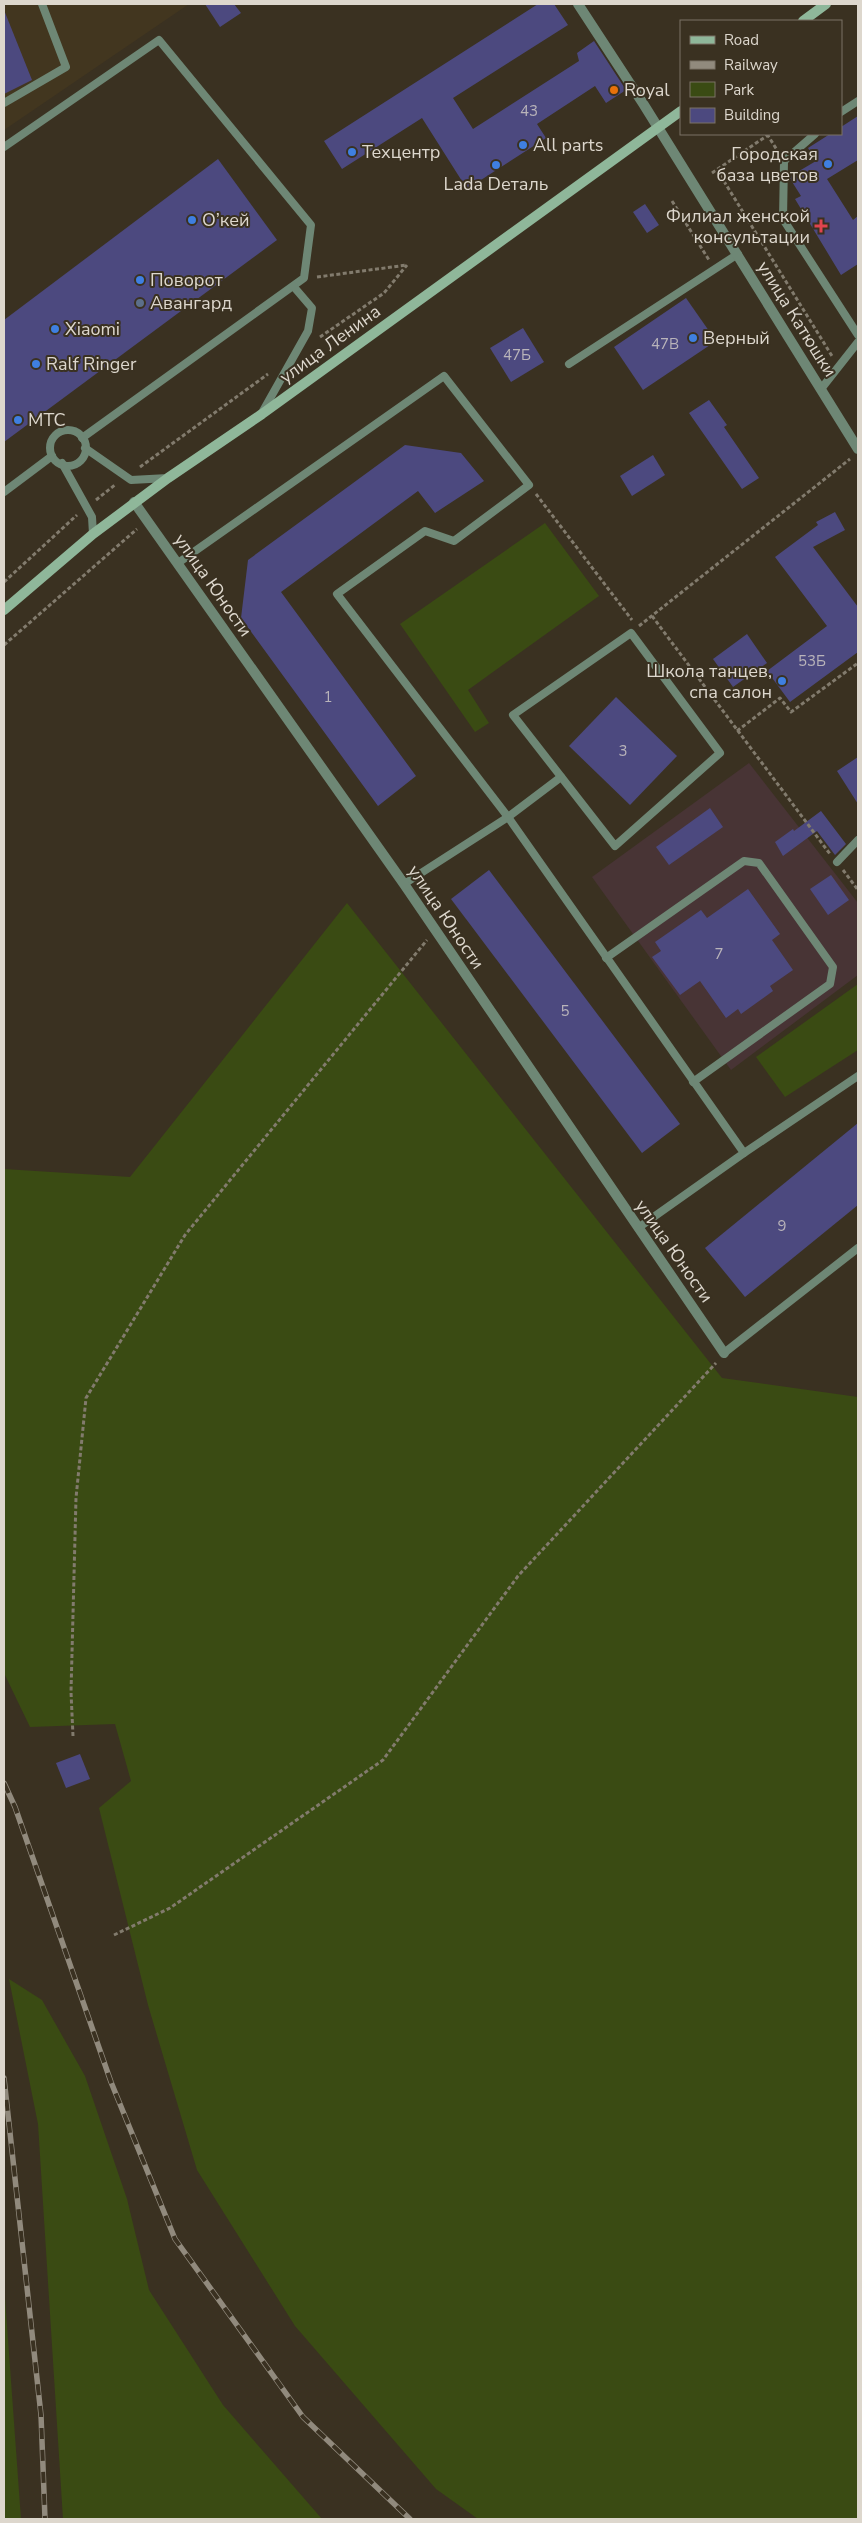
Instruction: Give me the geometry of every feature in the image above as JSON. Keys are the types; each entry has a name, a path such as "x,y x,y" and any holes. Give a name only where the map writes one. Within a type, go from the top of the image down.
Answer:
{"main road":[{"path":"804,20 826,4"},
{"name":"улица Ленина","path":"4,610 93,534 134,502 262,414 680,112"}],"street":[{"name":"улица Катюшки","path":"578,4 738,254 858,449"},
{"name":"улица Юности","path":"134,502 436,930 724,1353"}],"lane":[{"path":"4,103 66,67 42,4"},
{"path":"4,147 159,40 311,225 304,278 82,438"},
{"path":"842,111 858,101"},
{"path":"814,135 784,162 783,219 858,335"},
{"path":"569,364 738,254"},
{"path":"262,414 308,331 312,308 294,287"},
{"path":"822,389 858,342"},
{"path":"178,564 444,376 530,485 454,541 425,531 337,594 508,817 744,1153"},
{"path":"68,430 74,431 82,438 86,448 85,454 78,463 67,466 52,456 51,444 58,434 68,430"},
{"path":"86,448 131,480 168,478"},
{"path":"4,492 52,456"},
{"path":"62,463 92,517 93,534"},
{"path":"631,633 720,754 615,846 561,777 513,715 631,633"},
{"path":"404,884 508,817 561,777"},
{"path":"837,862 858,840"},
{"path":"606,958 744,860 759,863 833,967 830,984 693,1082"},
{"path":"638,1228 858,1076"},
{"path":"724,1353 858,1248"}],"path":[{"path":"712,173 766,135"},
{"path":"768,135 784,162"},
{"path":"717,170 839,367"},
{"path":"672,201 715,269"},
{"path":"304,278 407,264 384,292 319,338"},
{"path":"4,582 87,507 271,372"},
{"path":"530,485 638,628 858,453"},
{"path":"4,645 148,520"},
{"path":"652,616 858,890"},
{"path":"737,731 780,698 790,712 858,663"},
{"path":"73,1736 71,1692 76,1498 86,1398 185,1235 436,930"},
{"path":"114,1935 170,1908 383,1760 518,1576 724,1353"}],"shaded area":[{"path":"4,4 189,4 4,130"},
{"path":"749,763 858,903 858,975 731,1070 592,877"}],"green space":[{"path":"545,523 599,596 468,690 489,723 475,732 400,624"},
{"path":"347,903 722,1378 858,1397 858,2519 478,2519 436,2489 295,2326 197,2170 148,2005 99,1808 131,1781 115,1724 30,1727 4,1673 4,1169 130,1177"},
{"path":"858,984 858,1050 785,1097 756,1057"},
{"path":"9,1979 42,2000 85,2076 127,2199 149,2290 223,2405 322,2519 63,2519 38,2124"},
{"path":"4,2284 21,2519 4,2519"}],"building":[{"path":"205,4 234,4 241,13 220,27"},
{"path":"538,4 554,4 568,25 453,98 473,129 579,61 577,53 594,41 626,90 606,103 595,86 537,124 546,138 467,189 422,118 342,169 324,141"},
{"path":"4,10 32,80 4,94"},
{"path":"858,116 858,160 827,179 853,220 858,216 858,264 841,275 795,199 801,196 789,177 816,161 808,148 828,135 842,135 842,126"},
{"name":"Поворот","path":"218,159 277,240 4,442 4,320"},
{"path":"645,204 659,225 647,233 633,212"},
{"path":"686,298 716,341 643,390 614,347"},
{"path":"523,328 544,362 511,382 490,348"},
{"path":"709,400 727,425 724,427 759,478 742,489 689,413"},
{"path":"405,445 461,453 484,481 435,513 418,491 281,592 416,776 378,806 241,618 248,560"},
{"path":"653,455 665,475 632,496 620,476"},
{"path":"835,512 845,530 813,547 858,607 858,652 790,702 767,671 827,626 775,557 818,525 816,522"},
{"path":"747,634 767,663 733,687 713,659"},
{"path":"616,697 677,756 630,805 569,746"},
{"path":"858,757 858,804 837,771"},
{"path":"710,808 723,827 669,865 656,847"},
{"path":"821,811 846,844 835,855 817,831 783,856 775,842"},
{"path":"489,870 680,1124 642,1153 451,899"},
{"path":"831,875 849,900 828,915 810,889"},
{"path":"748,889 780,934 772,940 793,970 770,986 773,991 741,1014 738,1009 726,1018 700,981 680,995 652,957 661,951 655,942 701,910 707,918"},
{"path":"858,1123 858,1205 745,1297 705,1248"},
{"path":"80,1754 90,1779 66,1788 56,1763"}],"railway":[{"path":"4,1783 15,1807 111,2082 175,2239 303,2417 410,2519"},
{"path":"4,2078 41,2415 45,2519"}],"place":[{"name":"Royal","path":"614,90"},
{"name":"All parts","path":"523,145"},
{"name":"Техцентр","path":"352,152"},
{"name":"Городская база цветов","path":"828,164"},
{"name":"Lada Dеталь","path":"496,165"},
{"name":"О’кей","path":"192,220"},
{"name":"Филиал женской консультации","path":"821,226"},
{"name":"Поворот","path":"140,280"},
{"name":"Авангард","path":"140,303"},
{"name":"Xiaomi","path":"55,329"},
{"name":"Верный","path":"693,338"},
{"name":"Ralf Ringer","path":"36,364"},
{"name":"МТС","path":"18,420"},
{"name":"Школа танцев, спа салон","path":"782,681"}]}
